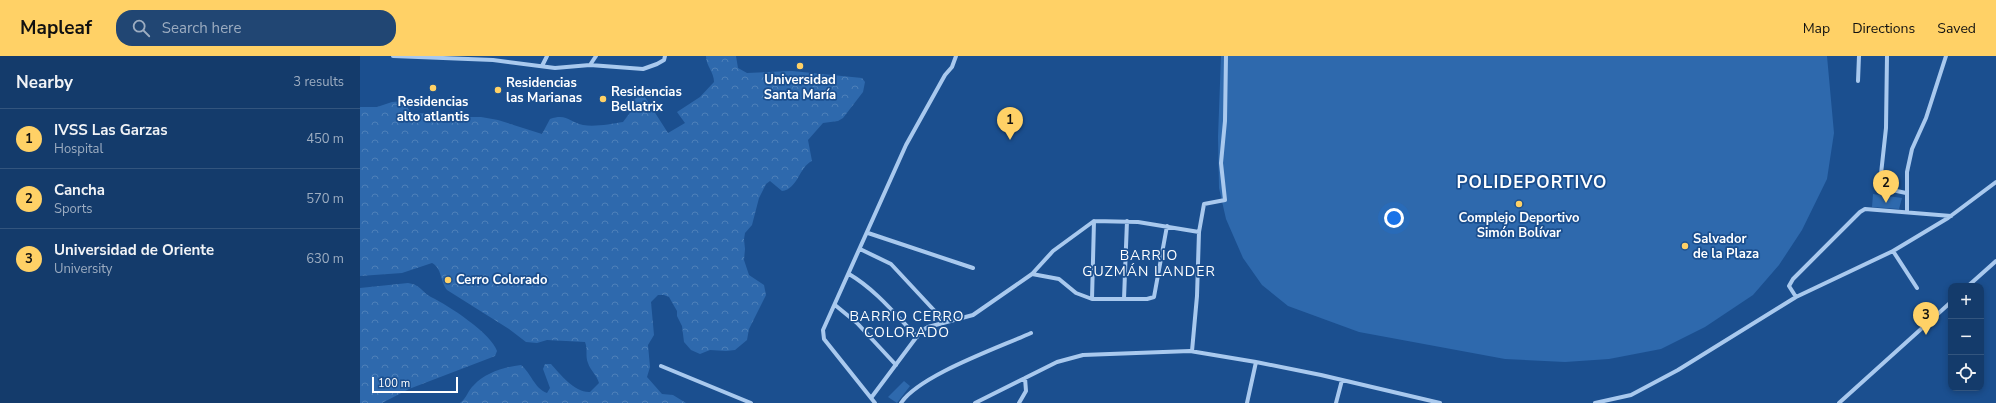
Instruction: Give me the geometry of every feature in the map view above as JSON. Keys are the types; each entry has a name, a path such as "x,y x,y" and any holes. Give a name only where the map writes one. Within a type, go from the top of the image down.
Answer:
{"street":[{"path":"393,56 493,60 555,68 590,65 643,69 657,64 664,60 666,56"},
{"path":"542,66 546,56"},
{"path":"590,65 596,56"},
{"path":"875,403 824,339 823,330 906,146 945,75 952,67 956,56"},
{"path":"1192,351 1197,296 1199,232 1204,204 1225,200 1221,163 1225,121 1226,56"},
{"path":"1858,81 1859,56"},
{"path":"1887,56 1886,128 1880,183 1883,188 1906,193"},
{"path":"1907,212 1907,172 1912,149 1926,118 1946,56"},
{"path":"1595,403 1631,394 1678,370 1796,297 1893,251 1951,216 1996,182"},
{"path":"1796,297 1790,288 1790,283 1793,279 1860,212 1872,208 1951,216"},
{"path":"871,398 896,366 920,331 928,327 973,315 1032,274 1059,247 1094,221 1127,221 1199,232"},
{"path":"1092,299 1094,221"},
{"path":"1124,299 1127,221"},
{"path":"1032,274 1059,279 1076,293 1092,299 1147,299 1154,297 1167,226"},
{"path":"868,233 973,268"},
{"path":"860,249 891,264 945,322"},
{"path":"1893,251 1916,288"},
{"path":"1971,283 1996,261"},
{"path":"849,274 863,282 880,297 917,337"},
{"path":"835,304 857,323 896,366"},
{"path":"1839,403 1948,305"},
{"path":"901,403 918,386 937,375 1031,333"},
{"path":"975,403 1057,362 1083,355 1192,351 1256,362 1342,380 1440,403"},
{"path":"1247,403 1256,362"},
{"path":"661,366 751,403"},
{"path":"1019,403 1026,391 1025,378"},
{"path":"1336,403 1342,380"}],"green space":[{"path":"706,56 736,56 738,68 747,73 792,71 862,78 865,82 863,92 843,118 838,121 823,123 808,140 812,161 804,168 792,186 782,191 770,181 766,184 759,198 752,225 745,233 744,260 749,275 764,285 766,295 749,329 747,340 735,350 710,350 700,354 691,350 684,342 682,326 677,316 677,311 669,297 658,295 651,302 654,335 648,345 650,367 647,377 662,394 673,395 686,403 460,403 472,387 484,377 508,367 521,365 539,388 547,393 550,388 543,369 545,364 551,364 568,382 584,391 590,392 599,383 588,363 585,342 547,340 537,343 526,342 509,329 447,290 438,268 432,263 402,273 360,276 360,107 377,107 392,102 404,101 409,110 414,113 441,114 453,117 481,117 498,120 542,134 550,119 556,117 564,117 578,124 588,126 623,122 632,110 628,103 643,94 668,133 685,123 677,112 700,97 714,82"},
{"name":"Complejo Deportivo Simón Bolívar","path":"1221,56 1827,56 1834,133 1827,179 1802,230 1779,265 1753,295 1705,327 1661,349 1609,359 1565,362 1505,359 1359,332 1288,306 1262,285 1243,258 1226,219 1219,188 1218,137"},
{"path":"1873,194 1902,198 1899,209 1872,207"},
{"path":"408,283 419,287 428,295 448,306 478,329 493,344 497,351 495,356 409,389 382,403 360,403 360,288"},
{"path":"904,381 910,386 897,403 888,397"}],"place":[{"name":"Universidad Santa María","path":"800,66"},
{"name":"Residencias alto atlantis","path":"433,88"},
{"name":"Residencias las Marianas","path":"498,90"},
{"name":"Residencias Bellatrix","path":"603,99"},
{"name":"IVSS Las Garzas","path":"1010,140"},
{"name":"Cancha","path":"1886,203"},
{"name":"Complejo Deportivo Simón Bolívar","path":"1519,204"},
{"name":"Salvador de la Plaza","path":"1685,246"},
{"name":"Cerro Colorado","path":"448,280"},
{"name":"Universidad de Oriente","path":"1926,335"}],"district":[{"name":"POLIDEPORTIVO","path":"1532,182"},
{"name":"BARRIO GUZMÁN LANDER","path":"1149,264"},
{"name":"BARRIO CERRO COLORADO","path":"907,324"}]}
